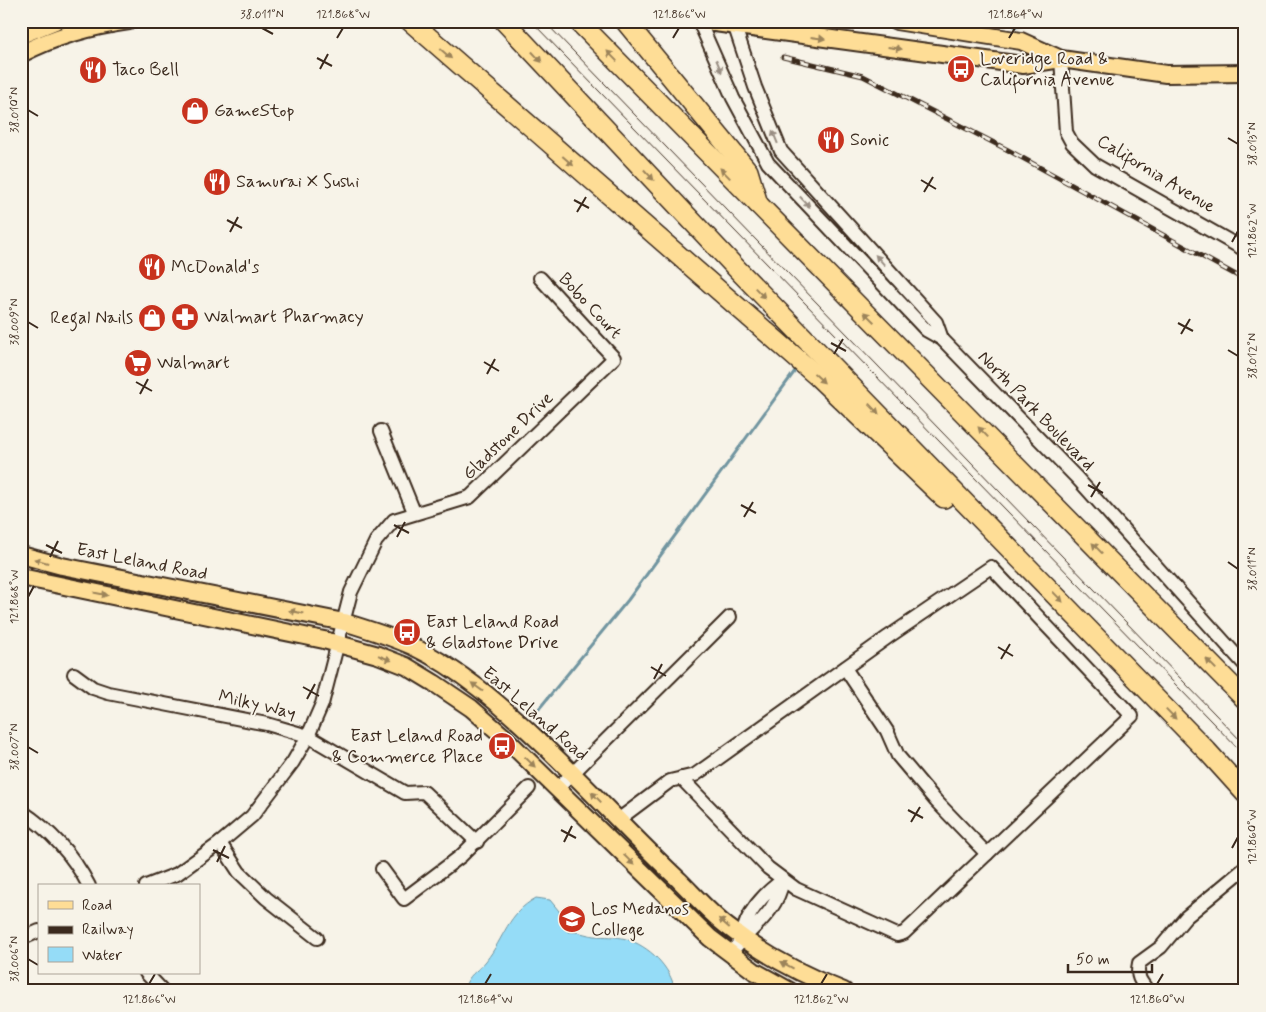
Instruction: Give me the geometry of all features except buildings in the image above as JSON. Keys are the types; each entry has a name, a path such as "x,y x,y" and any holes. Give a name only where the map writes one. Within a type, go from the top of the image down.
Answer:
{"highway":[{"path":"410,21 818,377 992,543 1024,562"},
{"path":"504,21 738,270 1024,562 1207,751 1245,793"},
{"path":"578,21 759,208 950,397 1245,699"},
{"path":"625,21 748,171 759,208"}],"main road":[{"path":"21,35 55,21"},
{"path":"21,54 35,46 108,24 129,21"},
{"path":"700,21 1023,65 1061,59"},
{"path":"896,21 1021,41 1061,59 1166,74 1245,73"},
{"name":"East Leland Road","path":"21,555 62,566 344,622 403,642 446,666 501,706 573,774 728,927 764,952 811,979 844,991"},
{"path":"21,577 338,644 378,655 406,666 471,708 710,938 754,971 790,991"}],"street":[{"name":"North Park Boulevard","path":"700,21 732,98 768,162 926,330 942,339 1077,478 1245,665"},
{"name":"North Park Boulevard","path":"733,24 781,151 936,322 942,339"},
{"name":"California Avenue","path":"1061,59 1066,132 1081,154 1096,165 1245,250"},
{"name":"Bobo Court","path":"540,278 614,358"},
{"name":"Gladstone Drive","path":"151,884 177,874 220,843 252,816 293,762 308,736 322,704 351,592 376,541 394,520 414,512 448,505 470,497 614,358"},
{"path":"381,431 414,512"},
{"path":"618,820 670,781 681,778 695,775 991,567 1132,716 904,933 897,935 796,889 783,880 768,868 681,778"},
{"path":"557,789 730,617"},
{"path":"845,668 887,730 898,756 936,801 988,854"},
{"name":"Milky Way","path":"74,674 93,688 108,693 267,724 308,736 405,793 424,792 477,842"},
{"path":"382,869 404,899 440,873 477,842 529,788"},
{"path":"21,811 55,838 81,870 88,884"},
{"path":"220,843 239,872 259,892 317,938"},
{"path":"1148,991 1140,981 1137,973 1139,963 1161,947 1186,917 1245,868"},
{"path":"730,954 742,937 755,930 780,896 783,880"},
{"path":"21,939 38,931"},
{"path":"147,974 163,991"}],"water":[{"path":"536,898 550,900 559,911 568,932 622,938 635,942 651,952 669,974 675,991 463,991 470,977 486,961 512,919 526,904"}],"waterway":[{"path":"1015,27 1047,21"},
{"path":"538,710 628,600 795,371"}],"tram line":[{"path":"531,21 1245,756"},
{"path":"544,21 1245,745"}],"railway":[{"path":"783,57 863,76 1008,150 1245,280"}],"place":[{"name":"Loveridge Road & California Avenue","path":"961,69"},
{"name":"Taco Bell","path":"93,70"},
{"name":"GameStop","path":"195,111"},
{"name":"Sonic","path":"831,140"},
{"name":"Samurai X Sushi","path":"217,182"},
{"name":"McDonald's","path":"152,267"},
{"name":"Walmart Pharmacy","path":"185,317"},
{"name":"Regal Nails","path":"152,318"},
{"name":"Walmart","path":"138,363"},
{"name":"East Leland Road & Gladstone Drive","path":"407,632"},
{"name":"East Leland Road & Commerce Place","path":"502,746"},
{"name":"Los Medanos College","path":"572,919"}]}
